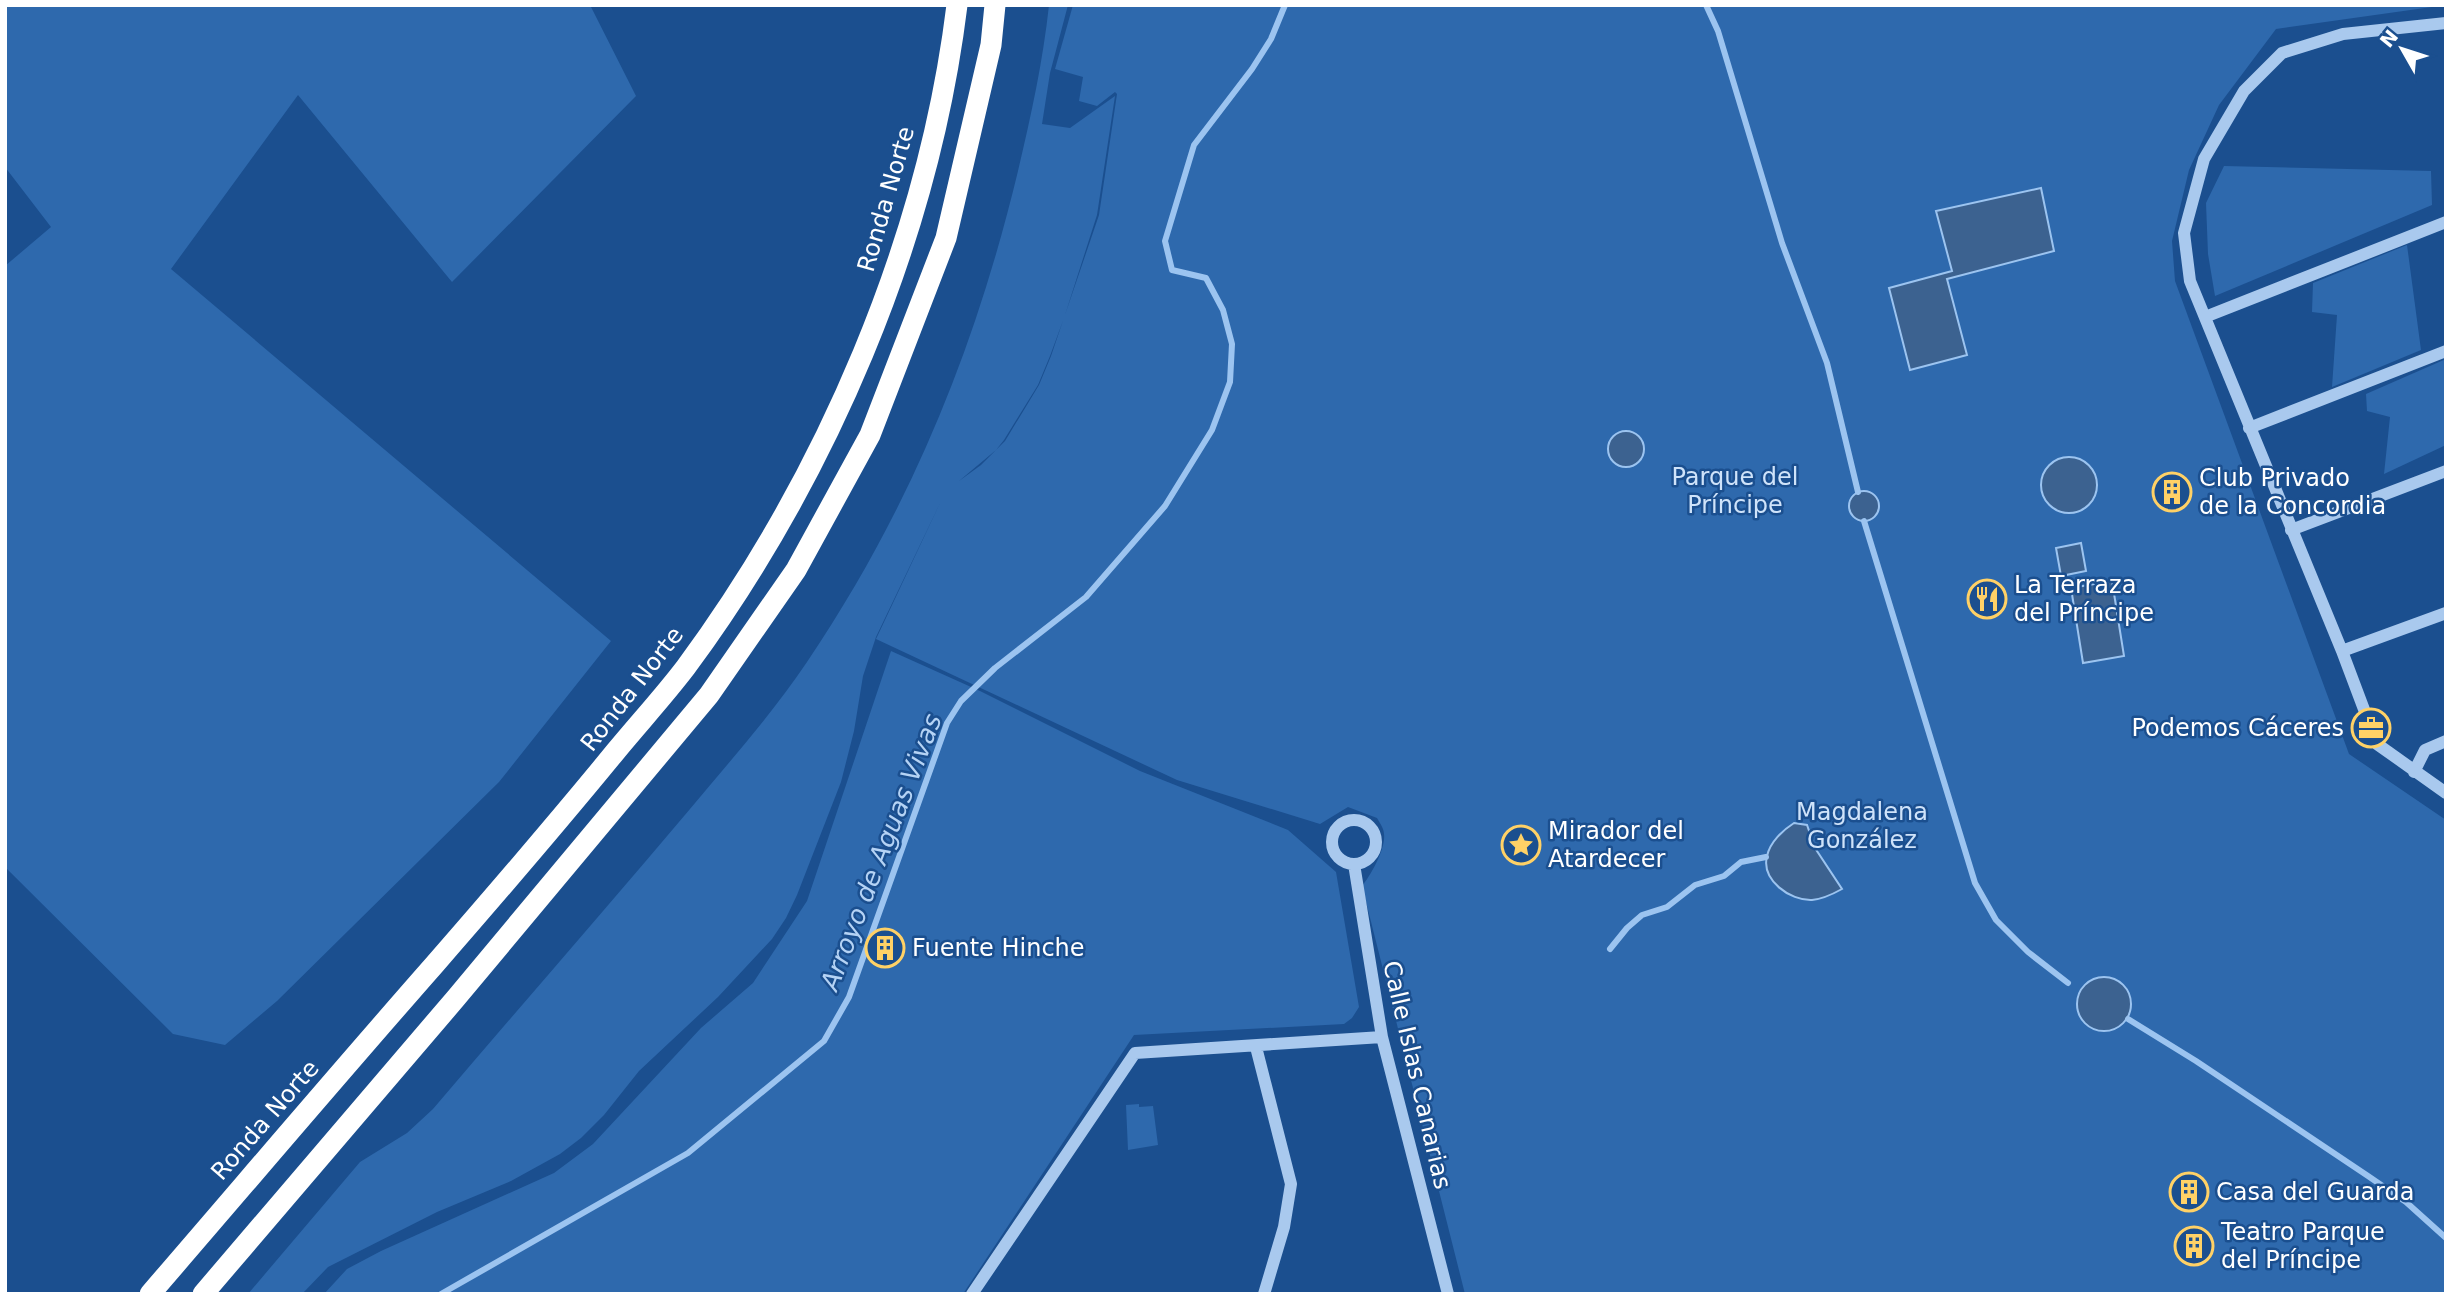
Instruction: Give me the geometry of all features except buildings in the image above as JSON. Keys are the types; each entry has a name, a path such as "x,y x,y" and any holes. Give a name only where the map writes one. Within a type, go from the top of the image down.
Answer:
{"highway":[{"name":"Ronda Norte","path":"150,1294 553,828 685,668 743,583 791,502 838,411 875,324 906,234 933,134 957,5"},
{"path":"203,1294 456,998 709,695 796,570 870,435 946,238 990,45 995,5"}],"street":[{"path":"2446,23 2343,34 2282,54 2244,91 2204,159 2184,233 2190,281 2342,651 2376,744 2446,793"},
{"path":"2205,317 2446,222"},
{"path":"2249,428 2446,351"},
{"path":"2291,530 2446,471"},
{"path":"2342,651 2446,613"},
{"path":"2414,772 2425,750 2446,741"},
{"name":"Calle Islas Canarias","path":"1354,864 1382,1037 1448,1294"},
{"path":"975,1292 1135,1053 1382,1037"},
{"path":"1255,1046 1291,1184 1284,1227 1264,1294"}],"green space":[{"path":"5,5 590,5 636,96 452,282 298,95 171,269 611,641 499,782 277,1001 225,1045 173,1034 5,867 5,266 51,227 5,167"},
{"name":"Parque del Príncipe","path":"1049,5 1068,5 1050,73 1042,124 1070,128 1115,96 1097,215 1065,315 1099,215 1117,94 1115,92 1097,106 1079,101 1083,77 1055,69 1073,5 2446,5 2276,29 2219,105 2189,170 2172,241 2175,281 2349,754 2446,820 2446,1294 1465,1294 1362,886 1383,846 1384,832 1377,818 1348,807 1320,824 1177,780 876,639 941,501 876,637 863,676 854,731 841,782 797,895 772,939 718,997 639,1071 604,1115 560,1154 511,1181 437,1212 328,1267 302,1294 248,1294 360,1162 407,1133 433,1109 750,737 807,662 844,604 908,487 959,365 1001,237 1040,68","holes":["1063,320 1039,385 1005,441 996,450 1038,385","996,450 981,465 959,481"]},
{"path":"2224,166 2431,171 2432,205 2215,296 2208,254 2206,203"},
{"path":"2407,245 2421,350 2332,387 2337,315 2312,312 2313,283"},
{"path":"2446,359 2446,445 2384,474 2390,417 2367,411 2366,394"},
{"path":"891,651 980,691 1140,771 1288,830 1336,872 1359,1007 1352,1018 1344,1024 1134,1035 963,1294 324,1294 347,1269 381,1251 554,1173 593,1144 701,1028 753,983 807,901"},
{"path":"1139,1104 1139,1107 1153,1106 1158,1145 1128,1150 1126,1105"}],"shaded area":[{"path":"2041,188 2054,251 1947,279 1967,355 1910,370 1889,288 1952,271 1936,211"},
{"path":"1626,431 1639,436 1644,449 1639,462 1626,467 1613,462 1608,449 1613,436"},
{"path":"2064,457 2074,457 2089,465 2095,474 2095,496 2089,505 2074,513 2064,513 2046,501 2041,490 2041,480 2053,462"},
{"path":"1864,491 1875,495 1879,506 1875,517 1864,521 1853,517 1849,506 1853,495"},
{"path":"2081,543 2086,571 2061,576 2056,548"},
{"path":"2112,581 2124,656 2083,663 2071,588"},
{"path":"1794,823 1807,825 1815,848 1842,889 1812,900 1795,897 1773,881 1766,865 1767,856 1778,837"},
{"path":"2109,977 2119,981 2127,989 2131,1004 2127,1019 2119,1027 2099,1031 2089,1027 2081,1019 2077,999 2081,989 2089,981"}],"waterway":[{"name":"Arroyo de Aguas Vivas","path":"441,1294 688,1153 824,1041 849,997 947,723 961,701 995,668 1086,597 1165,506 1212,430 1230,382 1232,344 1223,310 1206,278 1172,270 1165,241 1194,145 1252,69 1271,39 1285,5"},
{"path":"1706,5 1718,31 1782,243 1827,363 1858,492"},
{"path":"1864,521 1975,883 1996,920 2028,952 2068,983"},
{"path":"1610,949 1642,915 1667,907 1695,885 1724,876 1741,862 1766,857"},
{"path":"2128,1019 2196,1061 2406,1202 2446,1238"}],"place":[{"name":"Club Privado de la Concordia","path":"2172,492"},
{"name":"La Terraza del Príncipe","path":"1987,599"},
{"name":"Podemos Cáceres","path":"2371,728"},
{"name":"Mirador del Atardecer","path":"1521,845"},
{"name":"Fuente Hinche","path":"885,948"},
{"name":"Casa del Guarda","path":"2189,1192"},
{"name":"Teatro Parque del Príncipe","path":"2194,1246"}],"park label":[{"name":"Magdalena González","path":"1862,826"}]}
